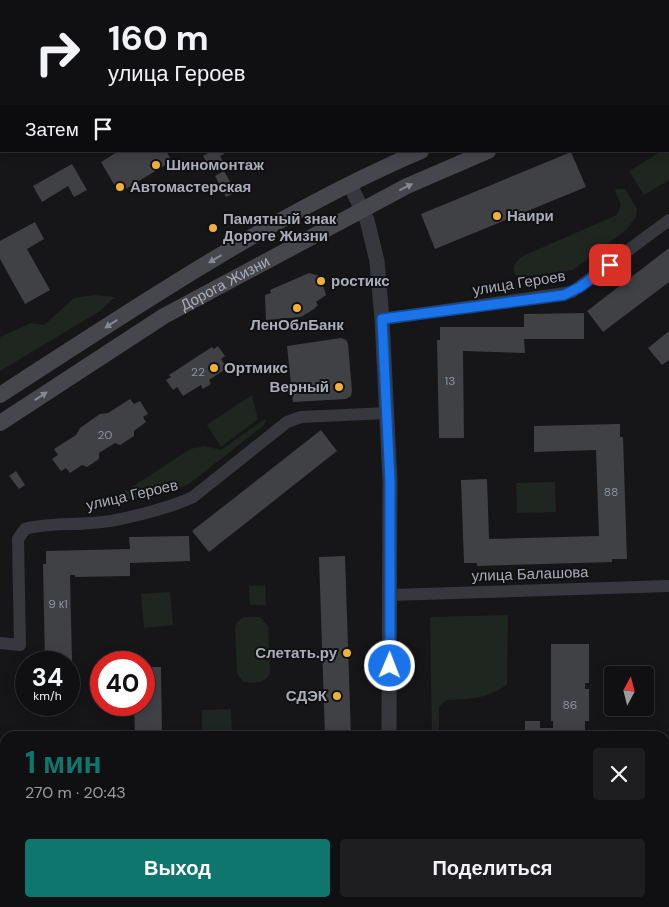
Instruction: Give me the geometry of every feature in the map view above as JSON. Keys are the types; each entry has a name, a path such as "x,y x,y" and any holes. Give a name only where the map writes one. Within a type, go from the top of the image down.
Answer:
{"main road":[{"name":"Дорога Жизни","path":"0,395 180,280 280,221 419,152"},
{"name":"Дорога Жизни","path":"0,423 164,316 407,186 486,152"}],"street":[{"path":"350,185 367,220 377,261 382,319 388,413 391,595 389,731"},
{"name":"улица Героев","path":"382,319 572,292 669,220"},
{"name":"улица Героев","path":"0,642 20,645 18,539 25,528 41,524 94,523 175,505 193,497 287,422 301,417 388,413"},
{"name":"улица Балашова","path":"391,595 669,586"}],"shaded area":[{"path":"660,152 669,152 669,180 644,195 629,171"},
{"path":"617,189 625,189 637,209 636,217 627,229 573,270 521,277 515,275 515,264 523,256 617,215 621,205 615,191"},
{"path":"95,295 115,297 100,311 0,371 0,337 31,323 44,325 74,298"},
{"path":"252,395 258,419 221,447 207,425"},
{"path":"265,419 266,421 263,426 189,484 172,491 105,505 190,449 205,446 221,450"},
{"path":"555,482 556,512 517,513 516,483"},
{"path":"265,585 266,605 250,605 249,586"},
{"path":"170,592 173,625 144,628 141,594"},
{"path":"508,615 507,685 492,693 478,697 446,700 439,707 439,731 432,731 430,617"},
{"path":"244,617 260,617 268,626 270,672 266,679 259,682 250,683 242,681 237,673 235,627 237,622"},
{"path":"231,709 232,731 202,731 202,710"}],"building":[{"path":"117,152 167,152 172,161 119,193 101,162"},
{"path":"223,152 224,154 220,156 225,165 212,172 203,156 208,153"},
{"path":"571,152 586,187 435,249 421,214"},
{"path":"72,164 87,190 74,197 68,186 42,202 33,186"},
{"path":"224,171 236,192 226,197 215,176"},
{"path":"35,222 44,239 27,249 50,290 25,304 0,259 0,241"},
{"path":"669,248 669,282 603,332 587,311"},
{"path":"309,273 320,276 326,295 316,302 318,305 301,317 266,320 265,295 271,293 270,290"},
{"path":"584,313 584,339 524,339 525,353 463,351 464,438 439,438 437,340 440,340 440,327 524,327 524,314"},
{"path":"669,331 669,360 662,365 648,348"},
{"path":"341,338 346,340 348,344 351,396 346,399 293,402 287,346"},
{"path":"218,346 225,356 221,359 227,368 209,380 211,384 203,389 201,385 183,396 177,387 173,390 166,380 171,377 169,375 212,347 214,349"},
{"path":"130,399 134,404 140,401 148,414 143,417 146,422 134,431 134,436 120,445 115,443 99,453 99,459 87,467 82,465 70,473 66,468 61,471 52,459 58,455 54,449 76,435 80,428 100,414 108,413"},
{"path":"620,424 620,437 623,437 627,559 612,559 612,562 477,566 477,563 464,563 461,480 487,479 489,539 599,536 596,450 534,452 534,426"},
{"path":"321,430 337,451 209,552 192,531"},
{"path":"16,471 25,485 19,489 9,476"},
{"path":"189,536 190,561 130,563 130,576 75,577 75,575 70,575 72,651 45,651 43,564 46,564 46,551 130,549 129,537"},
{"path":"345,556 351,731 325,731 319,557"},
{"path":"551,644 589,644 589,683 585,683 585,689 589,689 589,721 585,721 585,731 525,731 525,721 540,721 540,728 553,728 553,721 551,721"},
{"path":"155,667 161,667 162,731 135,731 134,716 155,716"}],"place":[{"name":"Шиномонтаж","path":"156,165"},
{"name":"Автомастерская","path":"120,187"},
{"name":"Наири","path":"497,216"},
{"name":"Памятный знак Дороге Жизни","path":"213,228"},
{"name":"ростикс","path":"321,281"},
{"name":"ЛенОблБанк","path":"297,308"},
{"name":"Ортмикс","path":"214,368"},
{"name":"Верный","path":"339,387"},
{"name":"Слетать.ру","path":"347,653"},
{"name":"СДЭК","path":"337,696"}],"route":[{"path":"390,666 389,437 382,319 564,295 580,287 610,265"}]}
